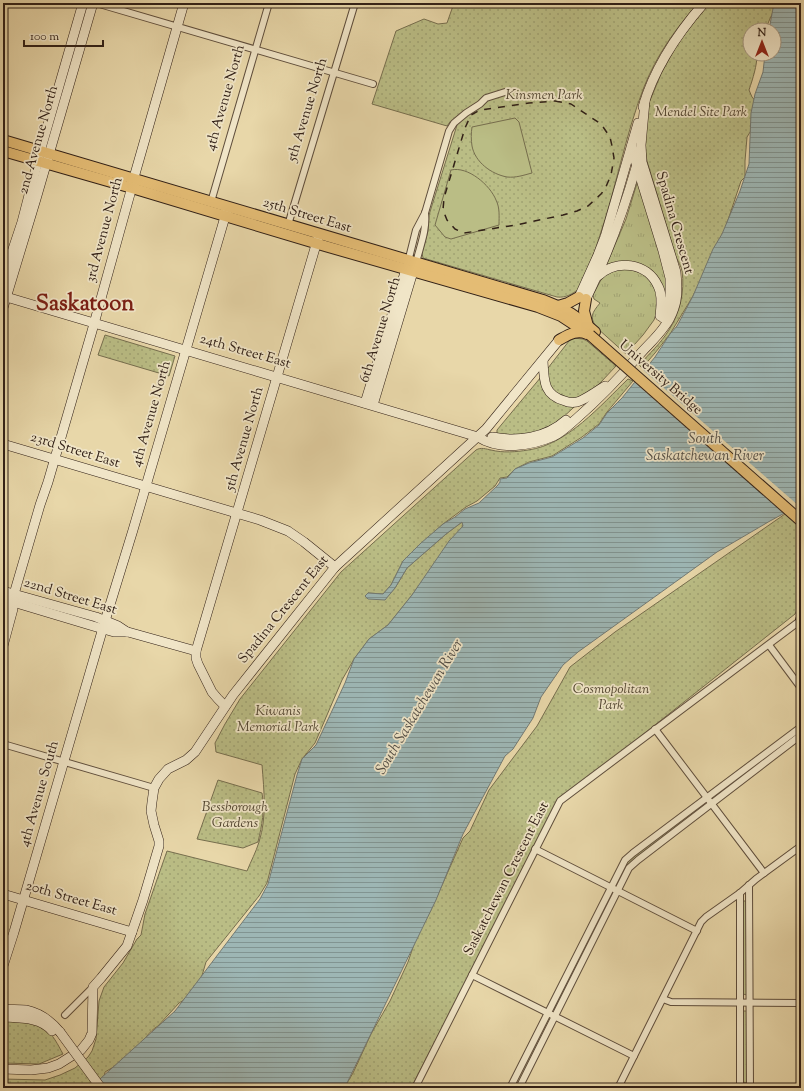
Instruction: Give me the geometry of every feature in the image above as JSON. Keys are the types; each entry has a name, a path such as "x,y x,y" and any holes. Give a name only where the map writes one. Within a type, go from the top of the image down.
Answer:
{"main road":[{"name":"25th Street East","path":"3,140 44,157 411,266 538,307 561,316 591,331"},
{"name":"25th Street East","path":"3,151 44,157"},
{"name":"25th Street East","path":"133,183 211,202 226,212 288,225 318,239"},
{"name":"25th Street East","path":"411,266 543,300 558,306 591,331"},
{"path":"558,306 582,298 584,311 591,331 573,333 559,340"},
{"path":"559,340 564,325 561,316"},
{"name":"University Bridge","path":"591,331 801,514"},
{"name":"University Bridge","path":"591,331 801,521"}],"street":[{"name":"2nd Avenue North","path":"3,308 5,296 44,157 83,3"},
{"name":"2nd Avenue North","path":"3,279 93,3"},
{"path":"96,3 373,84"},
{"name":"3rd Avenue North","path":"14,598 94,323 184,3"},
{"name":"4th Avenue North","path":"211,202 269,3"},
{"name":"5th Avenue North","path":"288,225 355,3"},
{"name":"Spadina Crescent","path":"582,298 605,237 636,145 645,101 650,86 670,48 704,3"},
{"path":"411,266 416,230 425,213 452,125 486,98 505,92"},
{"name":"Spadina Crescent","path":"478,437 489,436 502,439 523,439 543,434 561,425 605,386 660,324 670,297 670,278 637,165 636,145"},
{"name":"Spadina Crescent","path":"478,437 485,441 514,446 527,444 554,436 561,432 606,392 665,326 674,307 677,291 677,277 636,145"},
{"name":"Spadina Crescent","path":"582,298 597,277 637,165"},
{"name":"4th Avenue North","path":"104,625 226,212"},
{"name":"5th Avenue North","path":"196,651 318,239"},
{"path":"597,277 604,271 616,266 632,265 645,271 659,286 661,294 660,324"},
{"name":"6th Avenue North","path":"369,404 411,266"},
{"name":"24th Street East","path":"5,296 278,376 478,437"},
{"name":"Spadina Crescent East","path":"132,932 159,846 159,840 154,824 152,802 154,788 159,779 168,769 186,760 195,752 233,695 335,567 486,429 559,340"},
{"path":"543,360 544,379 550,392 556,399 569,402 579,402 605,386"},
{"name":"23rd Street East","path":"3,444 260,520 288,531 335,567"},
{"name":"22nd Street East","path":"3,591 14,598"},
{"path":"3,618 6,607 14,598"},
{"path":"3,646 14,609 14,598"},
{"name":"22nd Street East","path":"3,599 14,598 96,617 104,625 118,626 128,632 196,651"},
{"name":"Saskatchewan Crescent East","path":"416,1088 560,801 801,620"},
{"name":"4th Avenue South","path":"3,966 24,900 104,625"},
{"path":"769,645 801,688"},
{"path":"196,651 198,664 212,692 225,706"},
{"path":"510,1088 625,860 633,852 801,727"},
{"path":"655,729 764,873"},
{"path":"519,1088 617,891 630,868 801,735"},
{"path":"3,744 154,788"},
{"path":"618,1088 701,922 706,916 740,893 801,846"},
{"path":"535,849 697,931"},
{"path":"749,885 751,1003 750,1088"},
{"path":"740,893 740,1088"},
{"name":"20th Street East","path":"3,894 132,932"},
{"path":"65,1015 93,987 127,946 132,932"},
{"path":"472,975 634,1056"},
{"path":"3,1069 31,1070 48,1068 59,1064 81,1050 89,1040 92,1033 93,987"},
{"path":"663,999 671,1002 801,1003"},
{"path":"3,1009 26,1010 42,1016 101,1088"},
{"path":"3,1017 24,1018 50,1025"},
{"path":"58,1034 95,1088"}],"green space":[{"name":"Kinsmen Park","path":"454,3 698,3 682,22 654,64 631,124 611,200 595,251 579,289 569,295 557,297 423,258 422,253 428,231 429,215 457,125 450,122 447,126 372,104 396,31 424,19 438,24 447,23"},
{"name":"Mendel Site Park","path":"710,3 777,3 769,22 742,22 742,62 757,62 749,90 752,97 758,104 752,129 747,137 745,177 741,181 722,238 693,296 670,334 642,368 639,365 655,348 673,323 681,302 683,286 682,269 676,257 647,161 644,144 649,103 661,74 678,43"},
{"path":"515,118 519,122 532,173 517,177 507,177 490,170 476,157 471,139 472,127"},
{"path":"451,170 464,171 471,174 489,188 498,206 499,225 451,239 445,237 435,225"},
{"path":"638,180 666,271 666,299 651,271 606,266 626,219"},
{"path":"624,267 647,275 658,293 657,311 654,320 626,354 597,328 592,318 593,312 600,303 594,299 593,295 603,276"},
{"path":"105,335 175,356 169,376 98,355"},
{"path":"573,338 587,341 616,366 558,422 541,431 523,436 497,435 497,430"},
{"name":"Kiwanis Memorial Park","path":"628,379 633,381 599,424 552,456 529,462 515,469 507,477 500,478 495,486 477,501 443,524 403,561 391,585 383,594 368,593 385,599 395,588 407,568 462,522 463,526 412,595 388,625 369,639 354,659 342,680 315,743 302,759 295,774 267,883 259,896 206,962 201,979 184,1000 179,1003 158,1026 149,1033 133,1052 105,1072 104,1077 90,1088 3,1088 3,1079 45,1080 75,1068 88,1057 92,1051 96,1039 99,1001 104,987 123,963 137,939 141,935 145,914 167,851 247,871 262,833 264,814 264,784 262,765 216,752 215,743 240,699 341,572 476,450 482,448 500,452 510,452 542,447 570,432 595,412"},
{"name":"Cosmopolitan Park","path":"785,514 801,528 801,602 795,614 559,801 411,1088 344,1088 353,1073 371,1034 390,1001 408,962 422,921 430,912 463,838 470,831 489,790 537,726 570,667 615,632"},
{"name":"Bessborough Gardens","path":"218,780 262,793 263,818 258,842 243,848 197,839"},
{"path":"702,804 704,807 632,861 619,883 617,882 629,859"},
{"path":"609,896 612,898 556,1009 554,1008"},
{"path":"743,901 747,901 747,995 743,994"},
{"path":"743,1011 747,1011 747,1083 743,1082"},
{"path":"3,1021 24,1022 40,1025 50,1033 63,1054 39,1064 3,1063"}],"water":[{"name":"South Saskatchewan River","path":"774,3 801,3 801,501 792,509 717,552 578,652 563,665 541,697 533,718 513,749 505,756 463,834 436,900 347,1083 342,1088 90,1088 175,1011 260,899 268,884 302,759 316,745 345,683 354,659 369,639 388,625 412,595 449,541 463,526 462,522 407,568 395,588 385,600 368,599 365,596 368,593 383,594 391,585 403,561 421,543 443,524 465,509 479,503 498,485 500,479 507,478 515,469 529,463 552,457 583,438 599,425 607,413 622,398 655,357 677,326 693,296 713,249 722,234 740,191 749,164 751,113 755,94 763,72 764,62 782,62 782,22 770,22"}],"pier":[{"path":"642,369 799,506 786,515 633,381"}],"railway":[{"path":"555,101 571,104 601,124 610,137 614,158 611,175 605,189 588,206 563,215 516,225 464,233 455,229 447,220 443,210 444,198 465,128 471,115 480,110 555,101"}],"district":[{"name":"Saskatoon","path":"85,305"}]}
